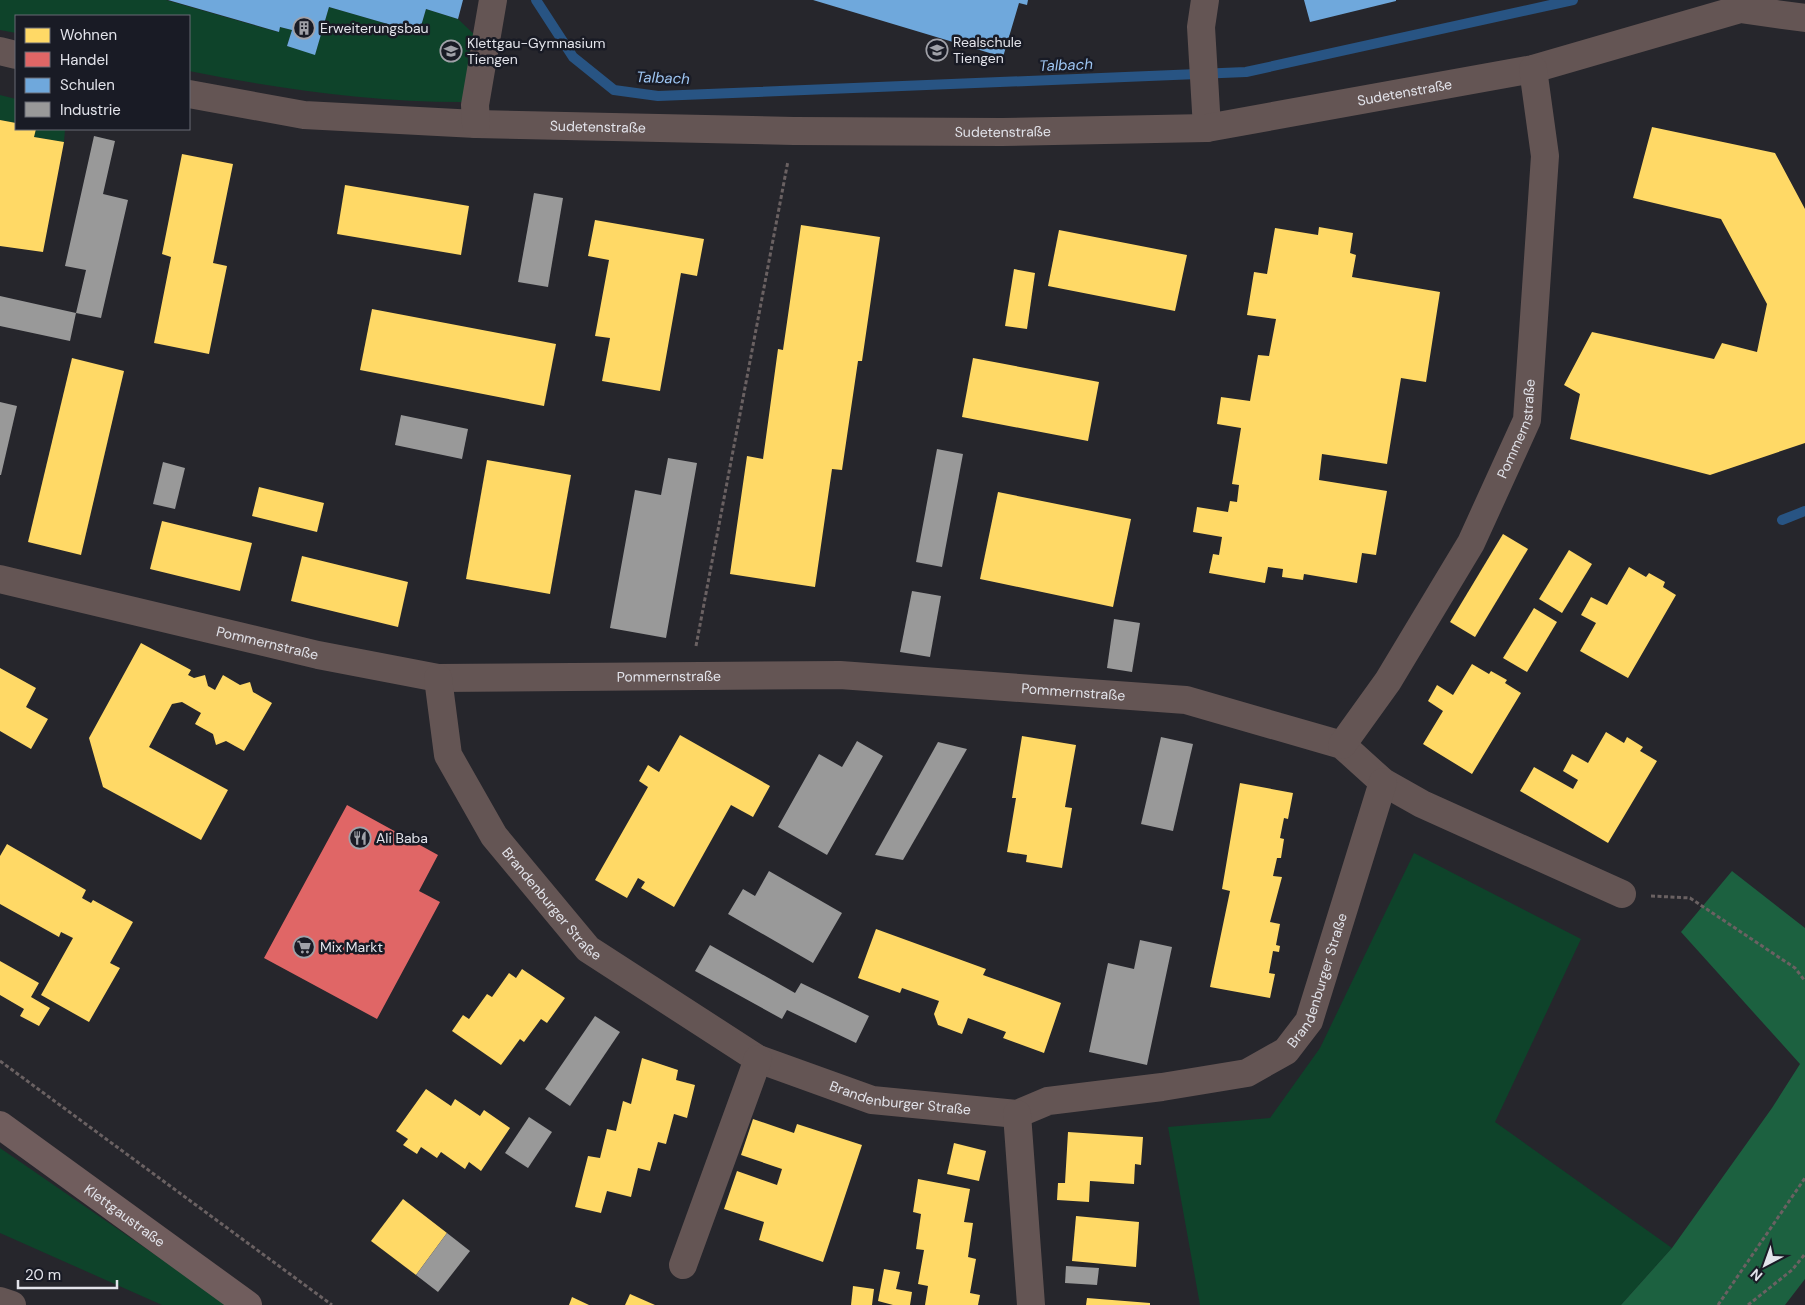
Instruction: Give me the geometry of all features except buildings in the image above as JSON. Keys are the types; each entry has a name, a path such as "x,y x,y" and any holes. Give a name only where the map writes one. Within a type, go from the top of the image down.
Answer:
{"main road":[{"name":"Klettgaustraße","path":"0,1125 248,1305"}],"street":[{"path":"476,124 475,106 493,0"},
{"path":"1205,0 1201,27 1207,128"},
{"name":"Sudetenstraße","path":"190,94 304,115 476,124 794,131 1002,132 1207,128 1533,69 1739,4 1805,18"},
{"path":"0,51 15,55"},
{"name":"Pommernstraße","path":"1342,745 1388,681 1470,543 1527,420 1545,156 1533,69"},
{"name":"Pommernstraße","path":"0,579 318,654 438,678 840,675 1186,700 1342,745 1383,782 1422,804 1622,894"},
{"name":"Brandenburger Straße","path":"438,678 448,754 452,763 494,836 588,949 758,1059 872,1100 1017,1114 1048,1100 1247,1073 1286,1051 1309,1022 1383,782"},
{"path":"683,1264 758,1059"},
{"path":"1017,1114 1030,1305"},
{"path":"0,1301 12,1305"}],"path":[{"path":"690,676 794,131"},
{"path":"1622,894 1690,898 1795,968 1805,981"},
{"path":"0,1061 332,1305"},
{"path":"1718,1305 1805,1178"},
{"path":"1748,1305 1792,1270 1805,1254"}],"green space":[{"path":"0,0 166,0 278,32 280,27 292,30 287,46 315,54 329,7 419,33 426,9 458,19 479,39 462,102 358,97 290,89 190,71 190,15 15,15 15,33 0,30"},
{"path":"0,95 15,99 15,123 0,120"},
{"path":"36,130 65,130 64,142 34,137"},
{"path":"1414,853 1581,939 1495,1122 1672,1248 1621,1305 1200,1305 1168,1127 1270,1118 1320,1048"},
{"path":"1732,871 1805,928 1805,1279 1785,1305 1621,1305 1672,1248 1772,1108 1800,1064 1681,932"},
{"path":"0,1148 228,1305 162,1305 0,1233"}],"waterway":[{"name":"Talbach","path":"536,0 573,57 614,90 658,96 1246,72 1573,0"},
{"path":"1782,520 1805,511"}],"place":[{"name":"Erweiterungsbau","path":"304,28"},
{"name":"Realschule Tiengen","path":"937,50"},
{"name":"Klettgau-Gymnasium Tiengen","path":"451,51"},
{"name":"Ali Baba","path":"360,838"},
{"name":"Mix Markt","path":"304,947"}]}
